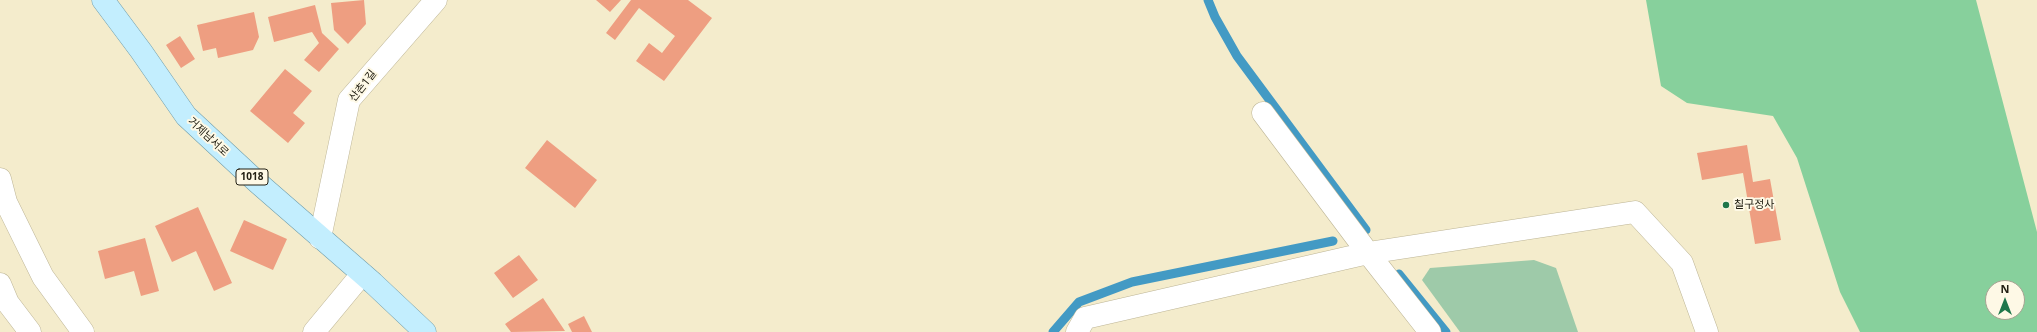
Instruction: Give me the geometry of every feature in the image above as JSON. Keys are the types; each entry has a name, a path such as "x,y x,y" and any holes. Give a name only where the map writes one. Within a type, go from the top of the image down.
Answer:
{"main road":[{"name":"거제남서로","path":"103,0 141,51 186,116 425,332"}],"street":[{"name":"산촌1길","path":"320,238 349,100 436,0"},
{"path":"1263,113 1368,253 1430,332"},
{"path":"0,179 6,202 42,277 83,332"},
{"path":"1077,332 1085,318 1368,253 1635,212 1682,263 1707,332"},
{"path":"314,332 362,274"},
{"path":"0,284 8,303 30,332"}],"green space":[{"path":"1646,0 1976,0 2037,232 2037,332 1860,332 1840,292 1797,158 1773,116 1687,103 1661,86"},
{"path":"1534,260 1556,268 1578,332 1460,332 1422,280 1430,268"}],"building":[{"path":"364,0 366,24 348,44 334,30 331,3"},
{"path":"596,0 621,0 610,12"},
{"path":"631,0 688,0 712,18 664,81 636,61 649,43 662,53 675,36 639,8 615,40 606,33"},
{"path":"315,5 322,33 339,49 319,72 304,60 319,43 312,32 274,42 268,17"},
{"path":"254,12 259,37 253,50 218,58 216,48 203,51 197,25"},
{"path":"180,36 195,59 181,68 166,45"},
{"path":"285,69 312,91 293,113 305,123 288,143 250,111"},
{"path":"547,140 597,180 575,208 525,168"},
{"path":"1747,145 1753,182 1770,179 1781,240 1755,244 1743,173 1702,180 1697,153"},
{"path":"198,207 232,283 214,291 196,251 172,262 155,226"},
{"path":"244,220 287,239 273,270 230,251"},
{"path":"145,238 159,291 141,296 134,271 105,279 98,251"},
{"path":"519,255 538,280 513,298 494,273"},
{"path":"543,298 565,331 511,332 505,324"},
{"path":"584,316 592,332 572,332 568,324"}],"waterway":[{"path":"1208,0 1215,17 1237,56 1366,230"},
{"path":"1053,332 1079,302 1132,282 1333,241"},
{"path":"1399,274 1446,332"}],"place":[{"name":"칠구정사","path":"1726,205"}]}
